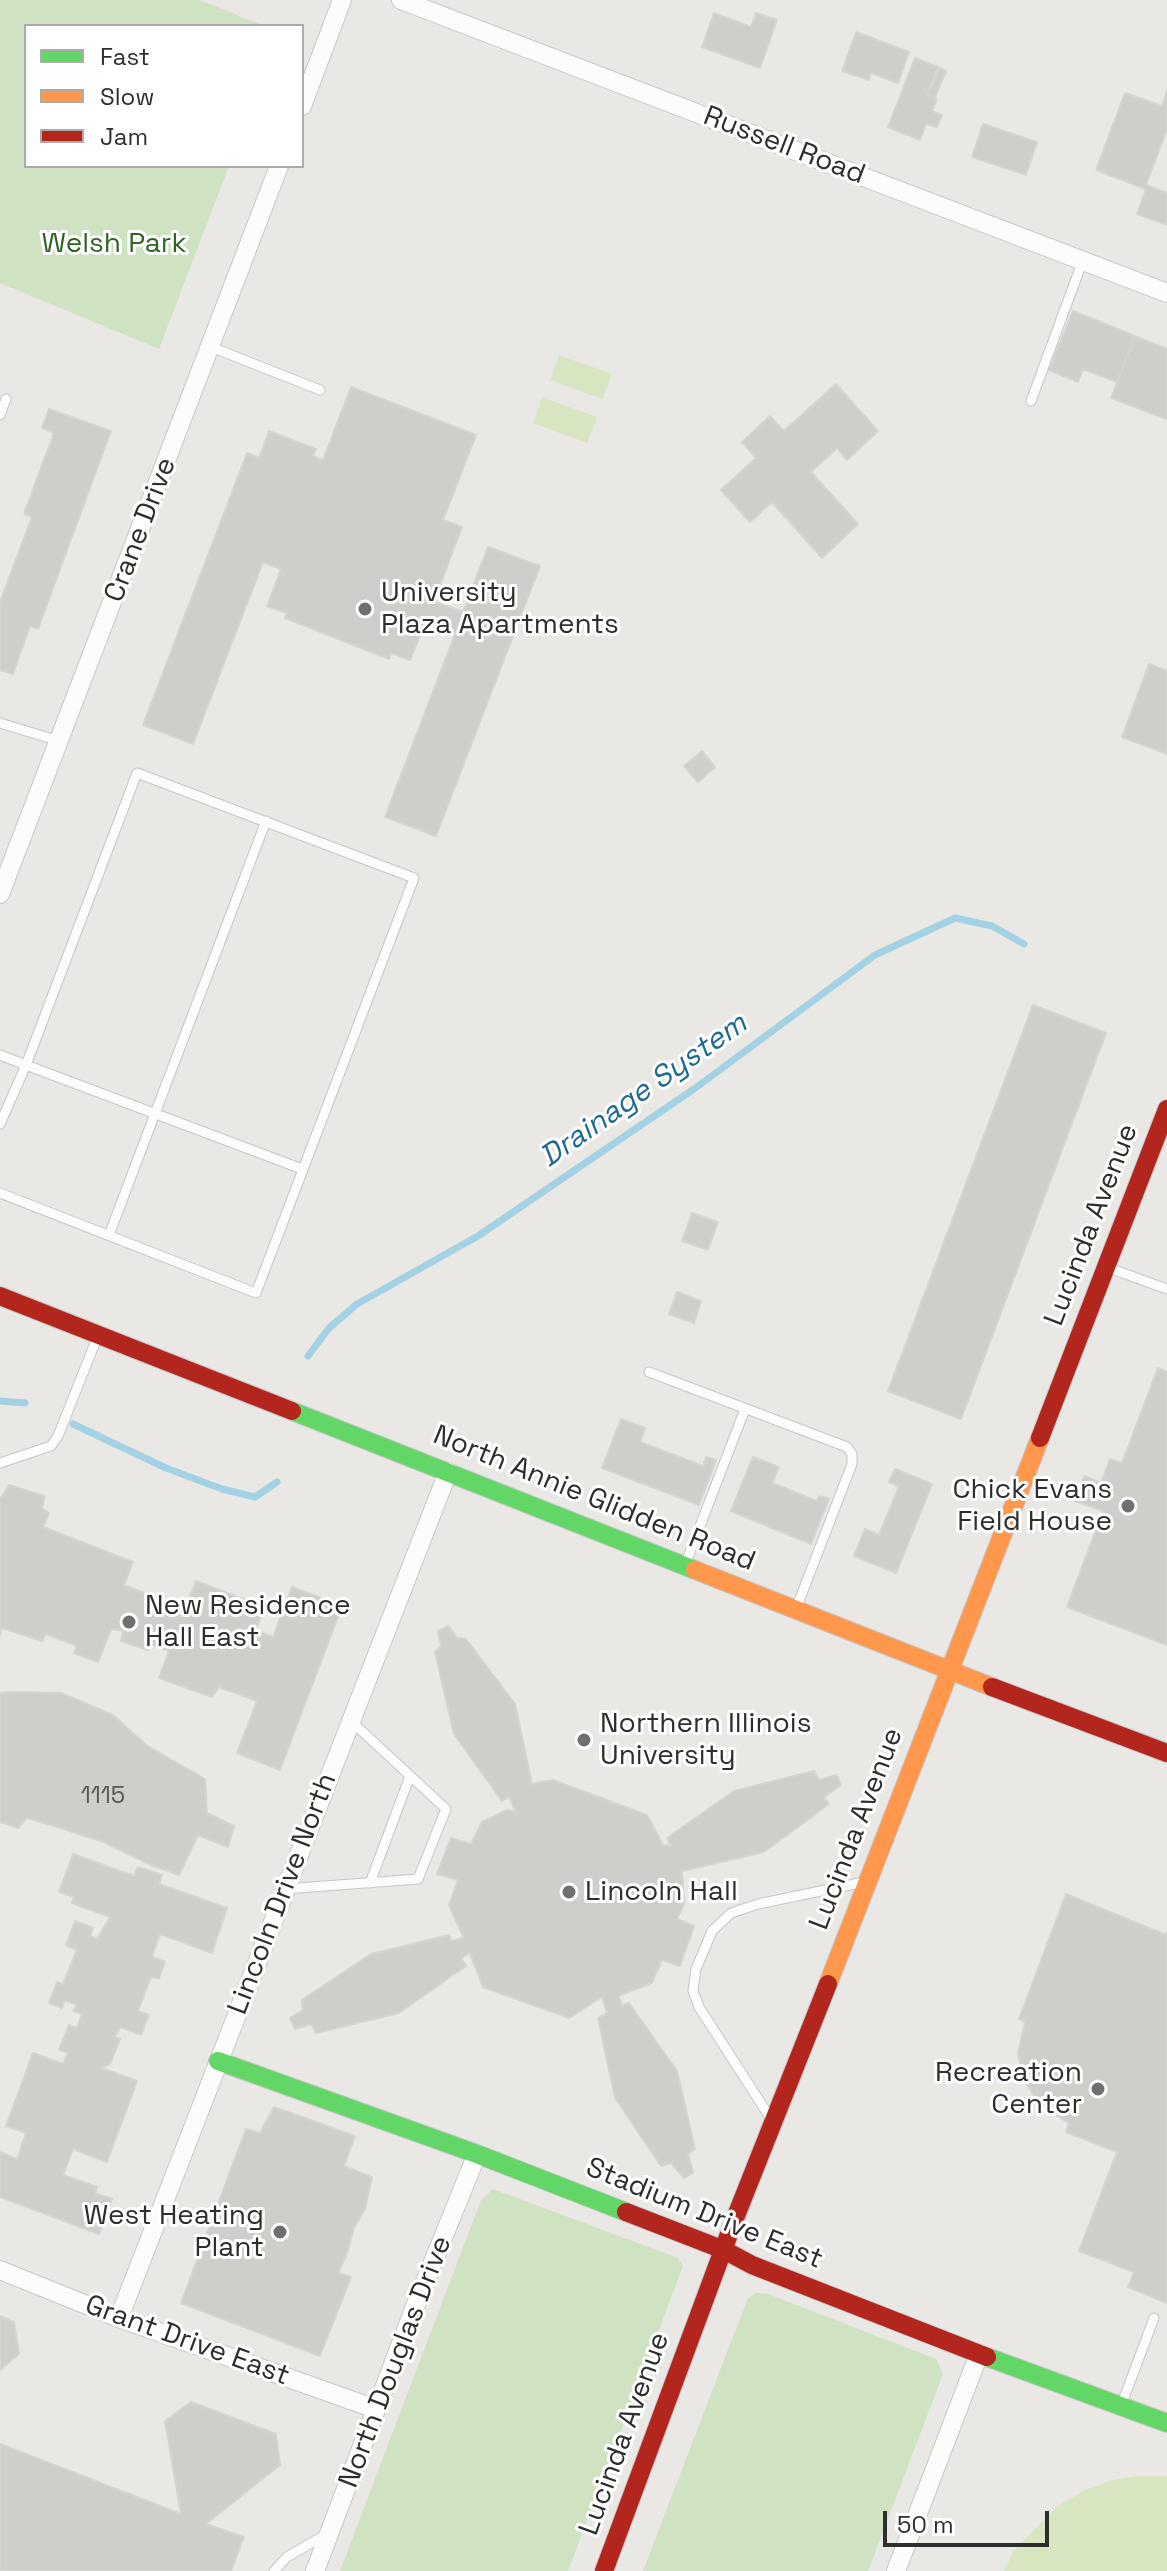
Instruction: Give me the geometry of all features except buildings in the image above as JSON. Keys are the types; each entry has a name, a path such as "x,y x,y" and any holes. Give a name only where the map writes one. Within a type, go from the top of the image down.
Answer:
{"street":[{"path":"304,101 342,0"},
{"name":"Russell Road","path":"401,0 1167,293"},
{"name":"Crane Drive","path":"0,894 278,168"},
{"name":"Lucinda Avenue","path":"604,2571 772,2121 1167,1109"},
{"name":"North Annie Glidden Road","path":"0,1296 1167,1753"},
{"name":"Lincoln Drive North","path":"119,2318 448,1472"},
{"name":"Stadium Drive East","path":"218,2061 477,2154 979,2354 1167,2423"},
{"name":"North Douglas Drive","path":"315,2571 477,2154"},
{"name":"Grant Drive East","path":"0,2270 119,2318 376,2409"},
{"path":"896,2571 979,2354"}],"lane":[{"path":"1031,401 1083,260"},
{"path":"211,347 320,390"},
{"path":"0,415 6,399"},
{"path":"0,723 59,741"},
{"path":"0,1124 26,1065 137,773 414,878 256,1293 0,1193"},
{"path":"109,1235 266,821"},
{"path":"0,1055 302,1169"},
{"path":"1106,1267 1167,1289"},
{"path":"0,1463 51,1446 58,1436 98,1335"},
{"path":"649,1372 847,1447 852,1454 852,1464 796,1609"},
{"path":"685,1565 745,1409"},
{"path":"285,1889 418,1879 446,1809 351,1721"},
{"path":"370,1883 410,1776"},
{"path":"772,2121 699,2007 693,1991 696,1969 712,1931 731,1913 758,1904 868,1881"},
{"path":"1121,2406 1154,2318"},
{"path":"274,2571 287,2557 331,2532"}],"green space":[{"name":"Welsh Park","path":"0,0 200,0 259,24 24,24 24,168 228,168 159,349 0,283"},
{"path":"559,355 612,374 602,399 550,380"},
{"path":"542,397 597,417 587,443 533,423"},
{"path":"493,2189 678,2258 683,2266 568,2571 340,2571 481,2200"},
{"path":"755,2293 768,2294 936,2359 943,2374 868,2571 643,2571 747,2300"},
{"path":"1134,2476 1167,2476 1167,2571 1004,2571 1014,2550 1058,2506 1083,2491"}],"waterway":[{"name":"Drainage System","path":"308,1356 329,1328 357,1304 478,1236 694,1089 875,955 955,918 992,926 1024,944"},
{"name":"Drainage System","path":"0,1401 25,1403"},
{"name":"Drainage System","path":"73,1424 166,1468 222,1489 255,1497 277,1482"}],"traffic: fast":[{"path":"292,1411 695,1570"},
{"path":"218,2061 477,2154 626,2212"},
{"path":"987,2357 1167,2423"}],"traffic: slow":[{"path":"828,1984 1040,1438"},
{"path":"695,1570 992,1687"}],"traffic: jam":[{"path":"1040,1438 1167,1109"},
{"path":"0,1296 292,1411"},
{"path":"992,1687 1167,1753"},
{"path":"604,2571 732,2226 828,1984"},
{"path":"626,2212 987,2357"}],"place":[{"name":"University Plaza Apartments","path":"365,609"},
{"name":"Chick Evans Field House","path":"1128,1506"},
{"name":"New Residence Hall East","path":"129,1622"},
{"name":"Northern Illinois University","path":"584,1740"},
{"name":"Lincoln Hall","path":"569,1892"},
{"name":"Recreation Center","path":"1098,2089"},
{"name":"West Heating Plant","path":"280,2232"}]}
